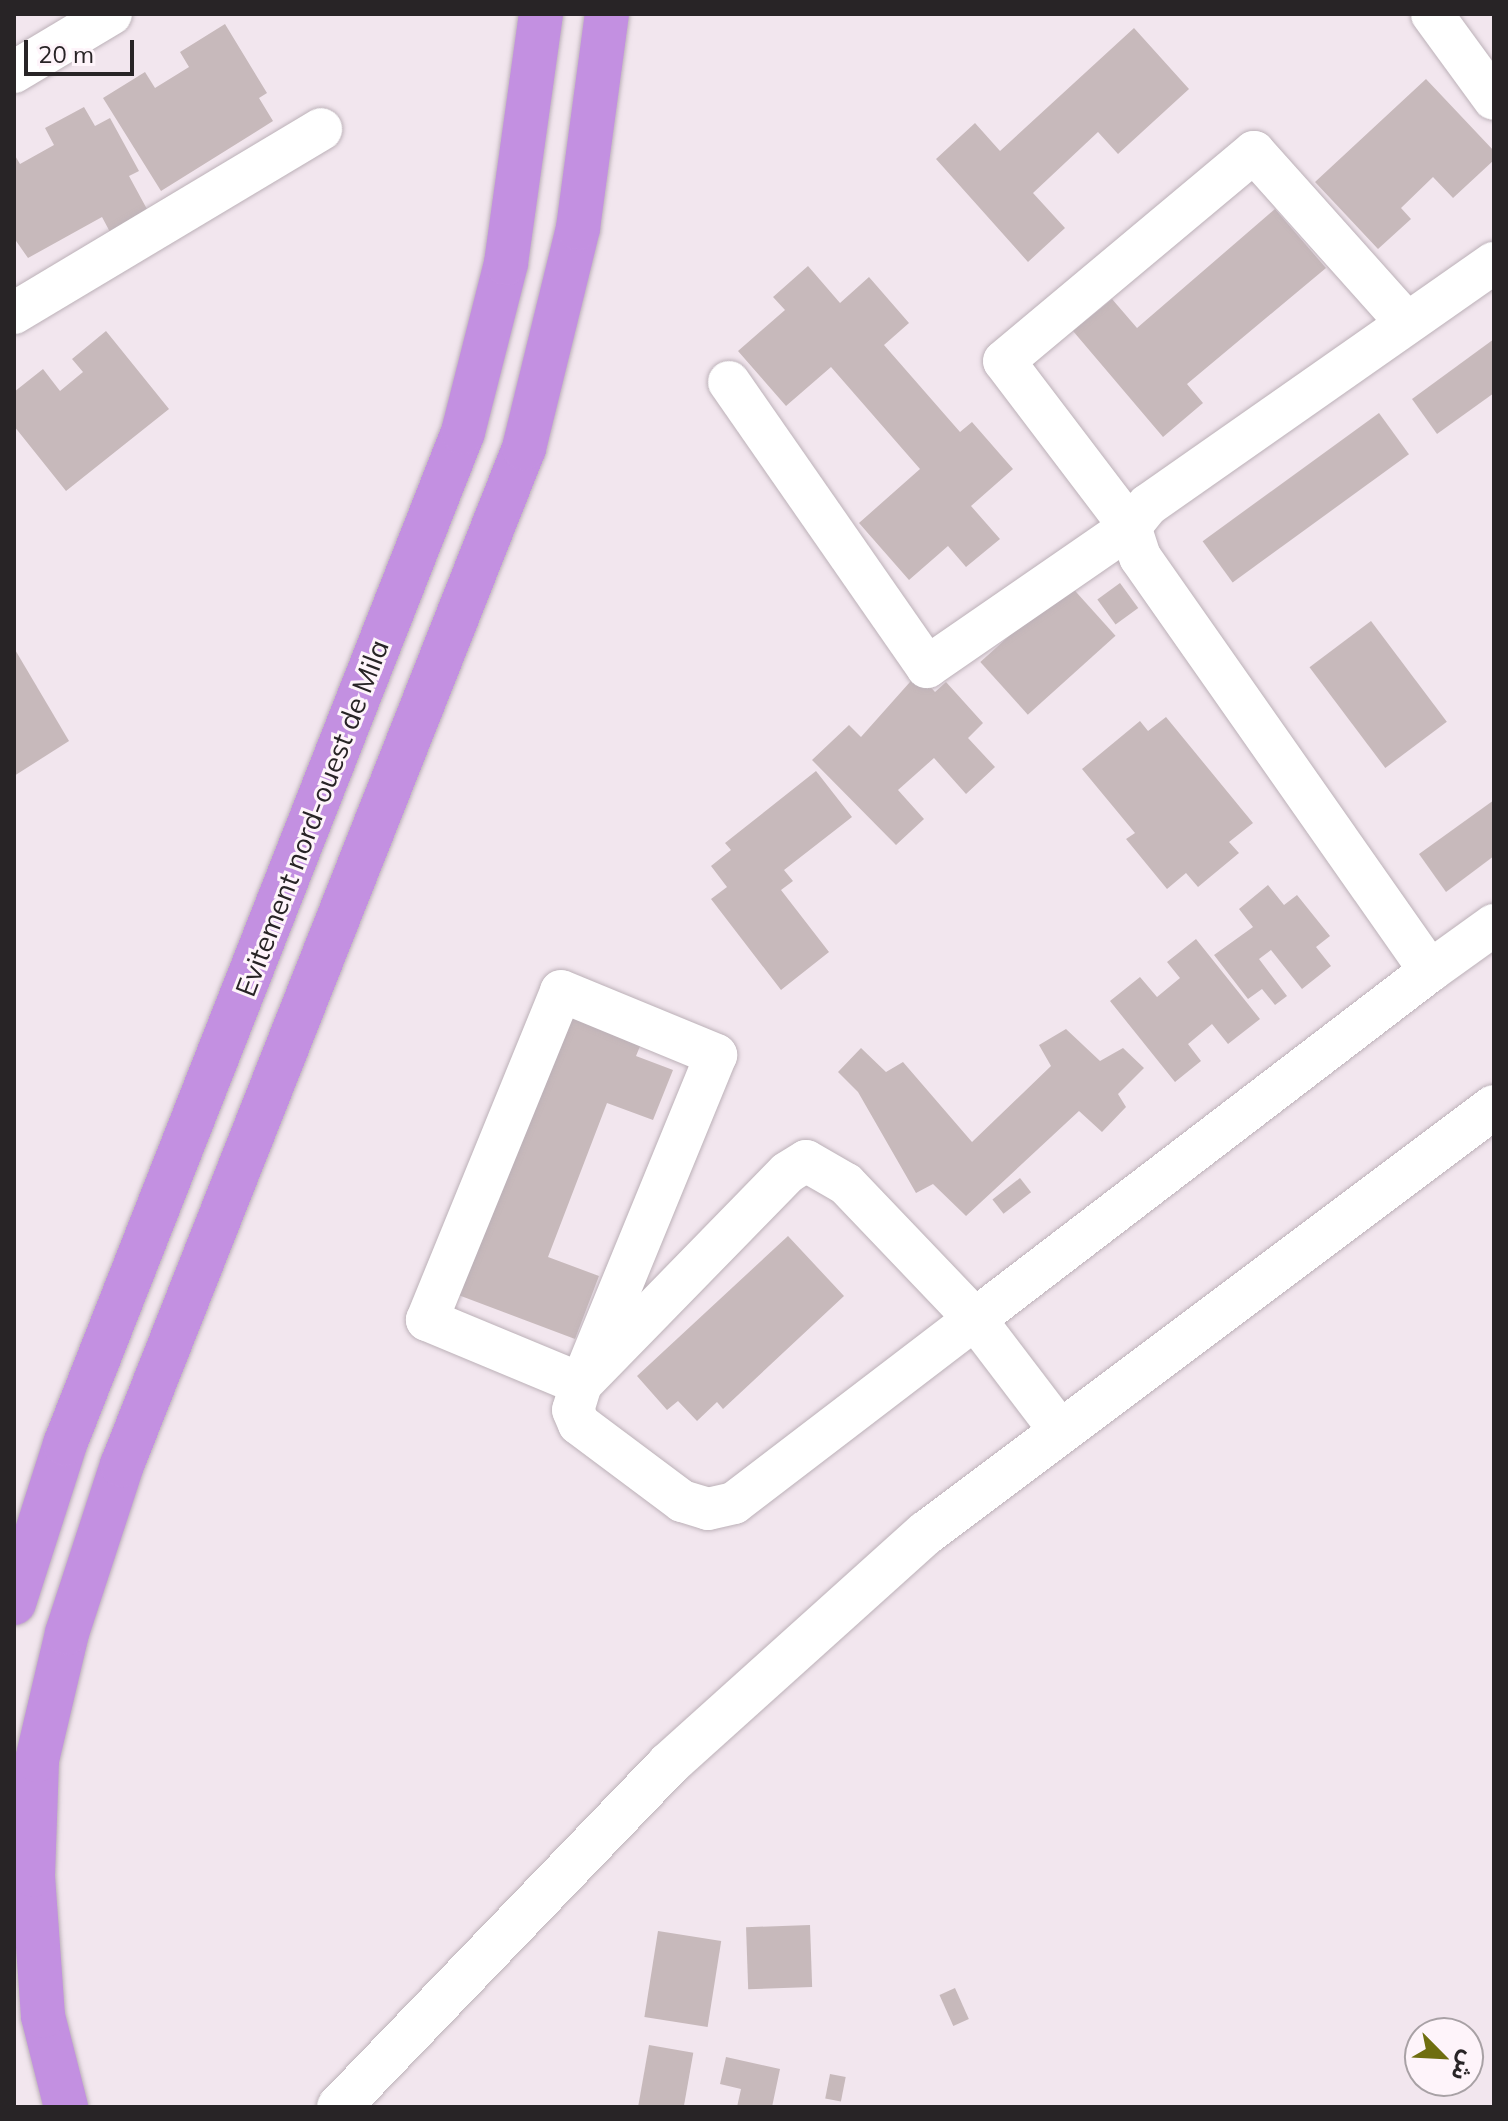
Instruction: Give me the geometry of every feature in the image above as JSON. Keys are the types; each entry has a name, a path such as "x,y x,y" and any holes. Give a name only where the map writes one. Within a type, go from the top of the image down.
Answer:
{"highway":[{"name":"Evitement nord-ouest de Mila","path":"14,1603 65,1444 463,432 506,263 541,14"},
{"path":"66,2107 43,2016 33,1875 37,1760 67,1633 122,1465 524,448 578,228 607,14"}],"main road":[{"path":"339,2107 668,1765 926,1533 1494,1107"}],"street":[{"path":"14,72 111,14"},
{"path":"1432,14 1494,99"},
{"path":"14,313 321,129"},
{"path":"1407,323 1254,152 1004,361 1130,527 1140,557 1430,971"},
{"path":"729,382 927,667 1130,527 1148,505 1494,263"},
{"path":"581,1384 427,1320 561,991 716,1055 573,1410 579,1424 682,1501 708,1509 734,1503 1494,925"},
{"path":"581,1384 787,1173 806,1161 846,1184 975,1319 1061,1432"}],"building":[{"path":"225,24 267,93 259,98 273,121 161,191 103,98 145,72 155,88 189,67 180,52"},
{"path":"1134,28 1189,89 1118,154 1098,132 1033,193 1065,228 1028,262 936,159 975,123 1000,151"},
{"path":"1426,79 1494,151 1494,160 1453,198 1433,177 1401,208 1411,219 1378,249 1315,182"},
{"path":"84,107 95,126 110,118 139,171 129,176 148,211 110,232 102,217 28,258 14,238 14,154 20,164 54,145 45,128"},
{"path":"1275,209 1326,268 1187,384 1203,403 1163,437 1073,331 1112,299 1137,328"},
{"path":"808,266 840,303 869,277 909,323 884,345 960,432 972,422 1013,469 971,506 1000,539 966,567 948,546 909,580 859,523 920,469 831,367 786,406 738,351 785,310 773,297"},
{"path":"106,331 169,409 66,491 14,426 14,392 43,369 60,391 83,372 72,359"},
{"path":"1494,339 1494,393 1437,434 1412,399"},
{"path":"1379,413 1409,454 1233,582 1203,541"},
{"path":"1068,583 1116,636 1028,715 980,662"},
{"path":"1120,583 1138,608 1116,625 1097,599"},
{"path":"1371,621 1447,722 1385,768 1310,667"},
{"path":"14,648 69,741 14,776"},
{"path":"918,673 935,692 946,682 983,723 968,738 995,767 966,794 934,758 898,790 924,819 896,845 812,760 849,725 861,737"},
{"path":"1166,717 1253,823 1229,842 1239,853 1198,887 1186,873 1167,889 1126,839 1135,833 1082,769 1140,721 1148,731"},
{"path":"816,771 852,817 784,870 793,881 781,890 829,952 781,990 711,899 727,887 711,866 731,850 725,843"},
{"path":"1494,800 1494,856 1446,892 1419,854"},
{"path":"1268,885 1284,905 1297,895 1330,936 1316,947 1331,966 1302,989 1271,950 1259,959 1287,996 1275,1005 1262,989 1248,999 1214,955 1253,927 1239,909"},
{"path":"1196,939 1260,1019 1228,1044 1212,1024 1188,1044 1201,1061 1175,1082 1110,1001 1140,977 1157,997 1180,978 1167,962"},
{"path":"562,1008 643,1039 636,1056 673,1070 653,1120 607,1103 548,1257 599,1276 575,1339 453,1293"},
{"path":"1066,1029 1100,1061 1123,1048 1144,1068 1118,1094 1126,1107 1102,1132 1079,1111 966,1216 933,1184 916,1193 858,1092 838,1072 861,1048 886,1072 903,1062 972,1142 1051,1066 1039,1045"},
{"path":"1020,1178 1031,1192 1004,1214 992,1200"},
{"path":"788,1236 844,1296 723,1409 717,1402 697,1421 678,1401 667,1410 637,1376"},
{"path":"810,1925 812,1987 748,1989 746,1927"},
{"path":"658,1931 721,1941 708,2027 644,2017"},
{"path":"955,1988 969,2019 953,2026 939,1995"},
{"path":"649,2045 693,2053 684,2107 638,2107"},
{"path":"726,2057 780,2069 772,2107 737,2107 741,2089 720,2084"},
{"path":"830,2074 846,2077 841,2102 825,2099"}]}
